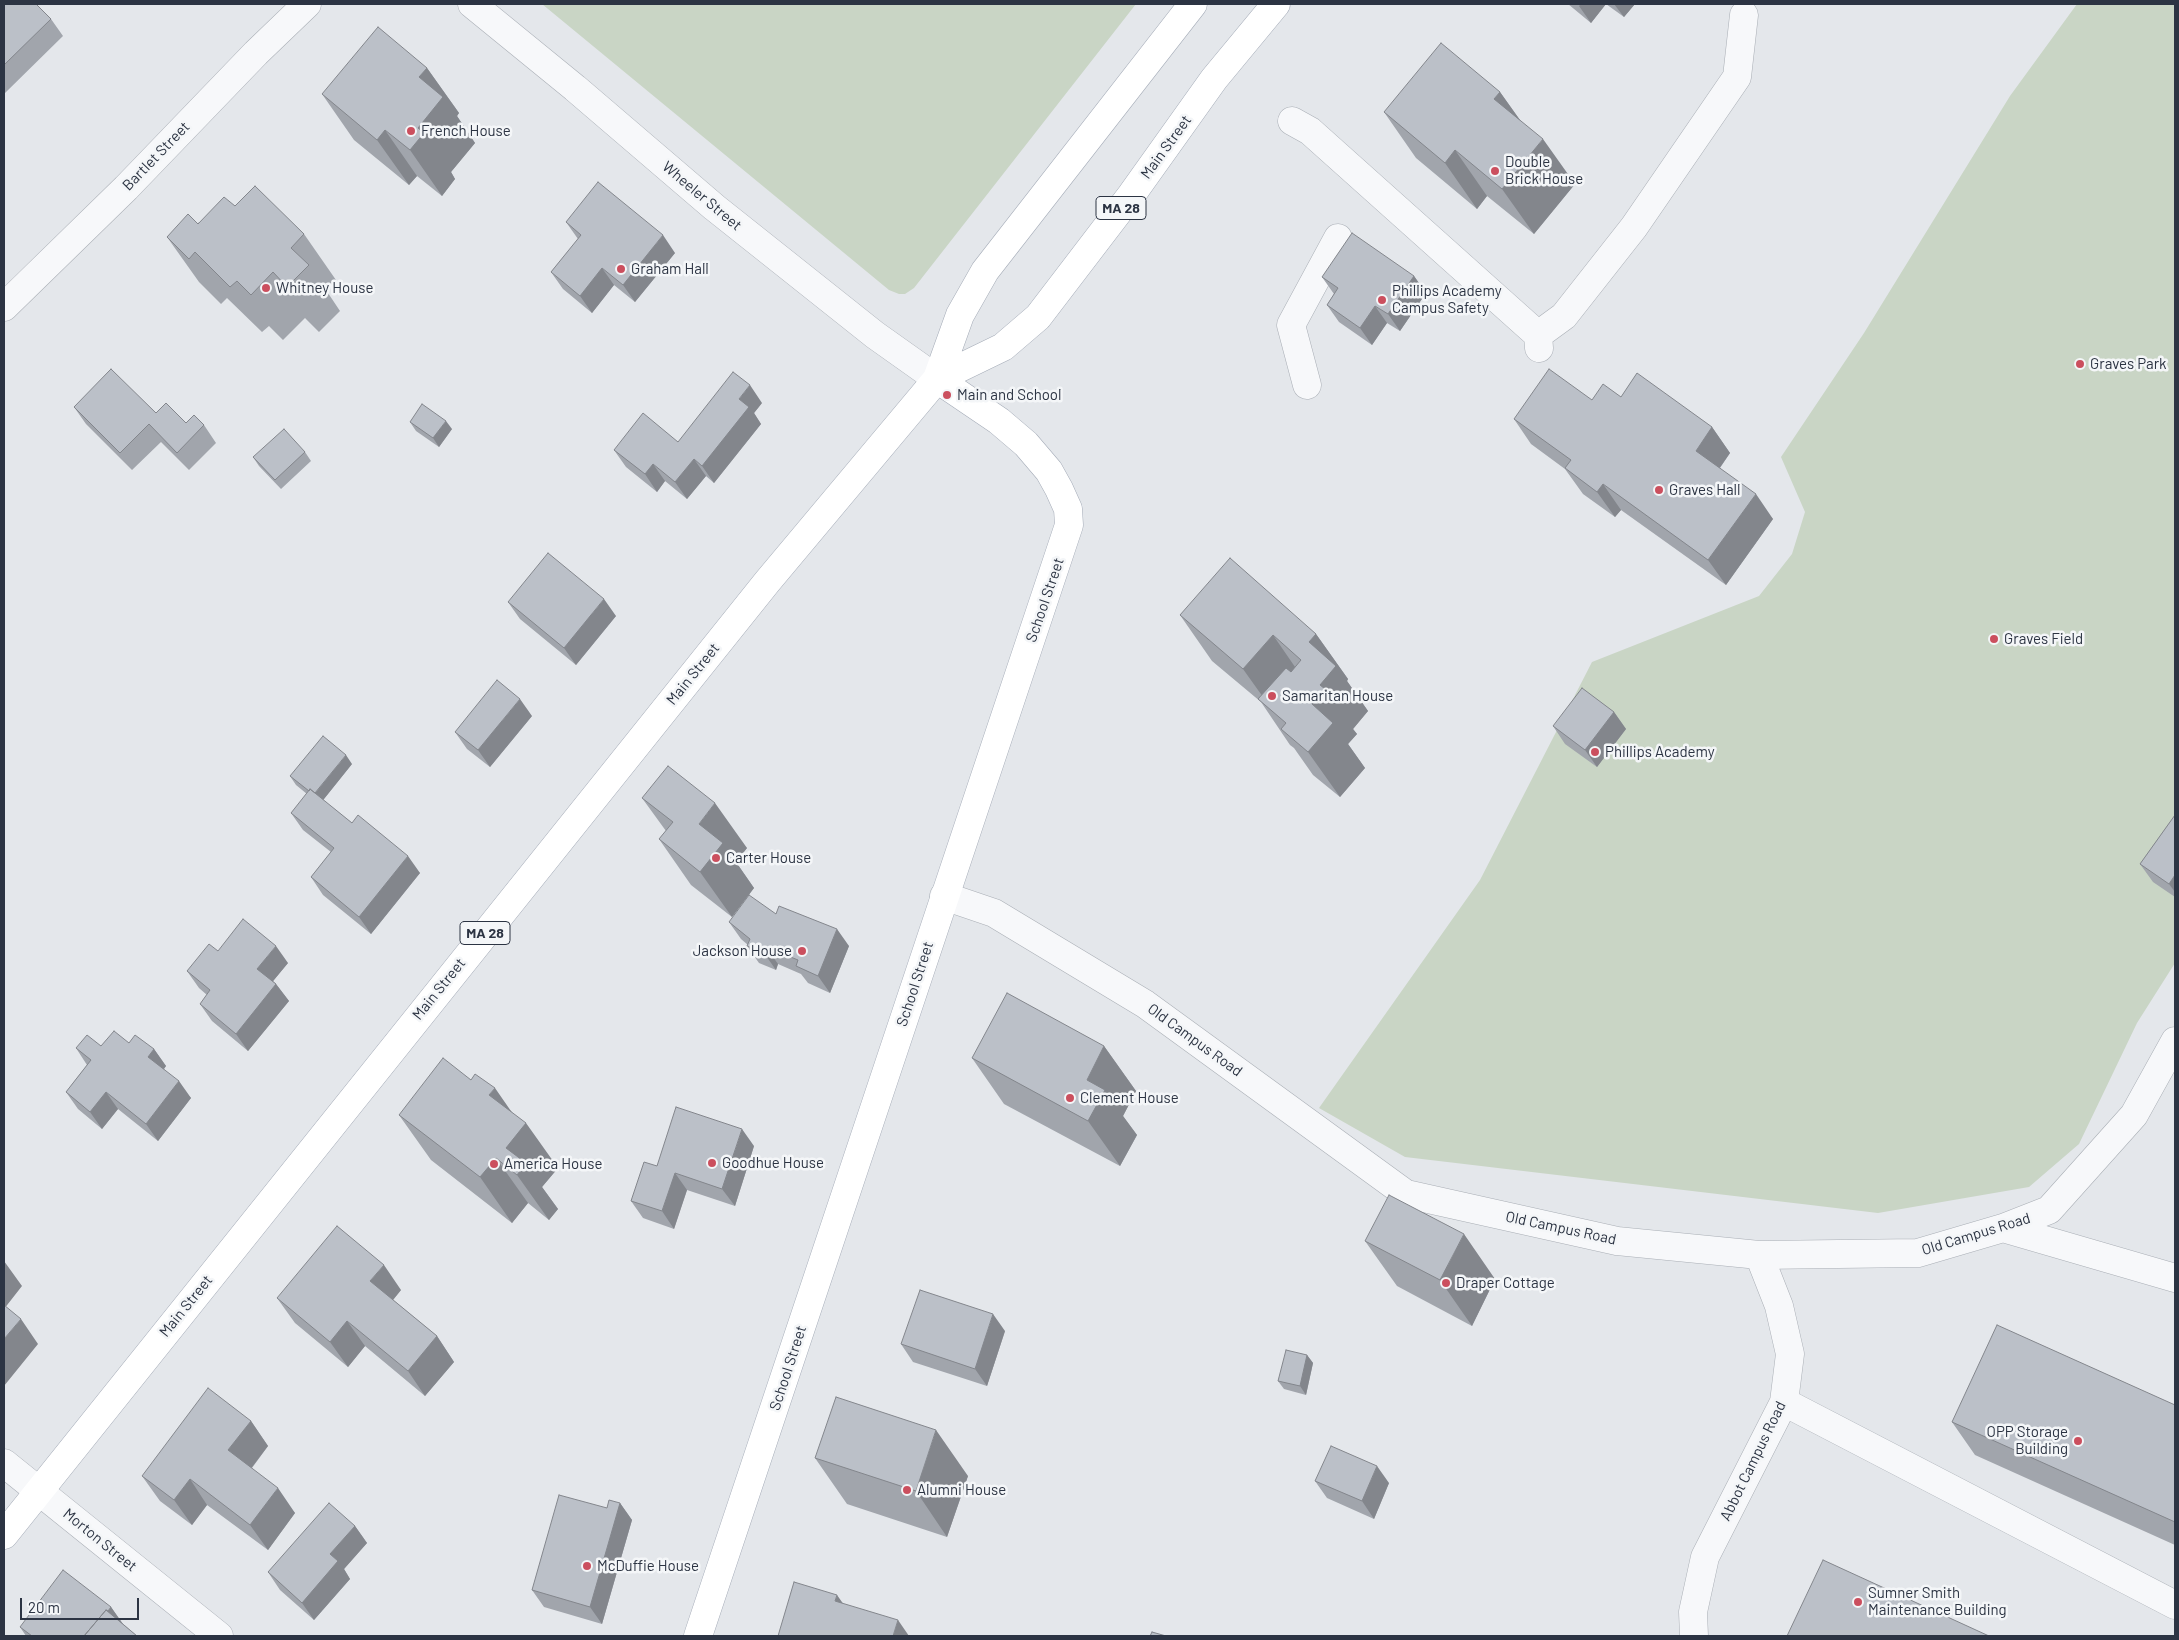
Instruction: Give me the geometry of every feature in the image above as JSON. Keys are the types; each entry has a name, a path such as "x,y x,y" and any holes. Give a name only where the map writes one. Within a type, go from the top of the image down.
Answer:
{"main road":[{"name":"Main Street","path":"4,1535 767,582 937,379 960,315 985,271 1193,4"},
{"name":"Main Street","path":"937,379 1003,347 1038,317 1132,194 1214,79 1276,4"},
{"name":"School Street","path":"698,1636 1068,525 1068,509 1059,489 1049,471 1026,444 999,421 937,379"}],"street":[{"name":"Bartlet Street","path":"4,307 126,188 256,53 307,4"},
{"name":"Wheeler Street","path":"472,4 576,88 714,207 875,335 937,379"},
{"path":"1292,121 1310,131 1539,342 1564,316 1634,227 1737,77 1744,15"},
{"path":"1307,385 1291,325 1338,238"},
{"name":"Old Campus Road","path":"944,896 994,914 1145,1004 1406,1194 1618,1241 1760,1255 1918,1254 2003,1228 2049,1210 2134,1115 2175,1041"},
{"path":"2003,1228 2175,1278"},
{"name":"Abbot Campus Road","path":"1694,1636 1693,1612 1705,1557 1784,1402 1790,1354 1779,1306 1760,1255"},
{"path":"1784,1402 2175,1605"},
{"name":"Morton Street","path":"4,1463 219,1636"}],"green space":[{"path":"542,4 1136,4 914,288 905,294 899,294 889,290"},
{"path":"2077,4 2175,4 2175,963 2137,1023 2079,1144 2029,1187 1878,1213 1405,1157 1319,1108 1480,880 1592,662 1759,596 1792,554 1805,512 1781,457 1864,333 2010,96"}],"building":[{"path":"4,4 36,4 51,19 4,65"},
{"path":"378,27 427,68 419,77 443,97 418,128 424,133 410,150 385,130 377,140 322,94"},
{"path":"1441,43 1500,92 1494,99 1543,139 1502,189 1455,150 1445,163 1384,112"},
{"name":"Graham Hall","path":"598,182 663,235 623,285 602,268 580,296 551,272 581,235 566,222"},
{"path":"255,186 304,234 291,248 309,265 287,287 273,272 251,295 237,281 230,287 195,252 189,259 167,237 188,214 198,224 224,197 235,206"},
{"name":"Phillips Academy Campus Safety","path":"1352,233 1414,276 1388,314 1375,306 1360,328 1327,305 1338,288 1322,277"},
{"path":"111,369 156,413 166,403 186,423 194,415 204,425 177,453 149,424 120,453 74,407"},
{"name":"Graves Hall","path":"1549,369 1592,400 1603,384 1621,397 1637,373 1712,427 1696,451 1756,494 1708,560 1603,484 1597,492 1565,468 1571,460 1514,419"},
{"path":"733,372 750,385 739,399 749,407 702,466 694,459 675,482 653,464 645,474 614,450 643,413 678,442"},
{"path":"422,404 446,421 433,438 410,422"},
{"path":"284,429 305,452 275,480 253,457"},
{"path":"548,553 604,599 564,648 508,602"},
{"path":"1230,558 1316,634 1309,642 1336,666 1320,685 1325,689 1312,704 1333,723 1308,752 1281,729 1286,723 1258,699 1286,668 1291,672 1301,660 1273,635 1243,669 1180,615"},
{"path":"497,680 520,699 478,750 455,732"},
{"path":"1582,688 1614,712 1585,750 1553,726"},
{"path":"323,736 346,755 315,793 310,789 309,791 290,776"},
{"path":"668,766 715,803 699,824 723,843 700,872 659,839 673,822 642,798"},
{"path":"310,789 352,823 358,815 408,856 359,917 311,877 334,848 291,813"},
{"path":"2175,815 2175,875 2169,884 2140,864"},
{"name":"Jackson House","path":"749,895 776,914 779,906 837,929 818,976 796,966 798,960 766,947 764,953 747,946 750,939 729,922"},
{"path":"243,919 276,946 257,969 276,984 236,1034 200,1004 210,990 187,971 209,944 218,951"},
{"path":"1007,993 1104,1046 1087,1080 1105,1090 1088,1121 972,1058"},
{"path":"114,1031 129,1043 135,1035 154,1049 148,1057 179,1081 146,1124 106,1092 90,1112 66,1092 91,1060 76,1048 87,1035 101,1046"},
{"path":"443,1058 471,1080 475,1074 495,1088 489,1095 526,1123 506,1148 526,1163 517,1175 496,1158 480,1177 399,1115"},
{"path":"676,1107 742,1129 722,1189 675,1173 662,1211 631,1201 644,1162 657,1166"},
{"path":"1389,1195 1464,1234 1440,1280 1365,1241"},
{"path":"337,1226 384,1265 370,1281 437,1336 408,1371 347,1321 330,1342 277,1298"},
{"path":"920,1290 993,1314 975,1369 901,1344"},
{"path":"4,1305 21,1319 4,1339"},
{"name":"OPP Storage Building","path":"1997,1325 2175,1405 2175,1522 1952,1422"},
{"path":"1286,1350 1307,1355 1300,1386 1278,1381"},
{"path":"208,1388 251,1421 228,1450 278,1488 250,1525 190,1479 174,1500 142,1476"},
{"path":"836,1397 936,1430 916,1491 815,1458"},
{"path":"1331,1446 1377,1466 1362,1501 1315,1481"},
{"name":"McDuffie House","path":"559,1495 607,1508 609,1500 620,1503 590,1607 532,1590"},
{"path":"329,1503 355,1526 330,1554 338,1561 302,1603 268,1572"},
{"name":"Sumner Smith Maintenance Building","path":"1823,1560 1989,1636 1787,1636"},
{"path":"63,1570 111,1607 108,1611 106,1610 84,1636 32,1636 20,1627"},
{"path":"794,1582 837,1595 835,1601 898,1620 893,1636 778,1636"},
{"path":"106,1610 137,1636 84,1636"},
{"path":"1152,1632 1166,1636 1150,1636"}],"place":[{"name":"French House","path":"411,131"},
{"name":"Double Brick House","path":"1495,171"},
{"name":"Graham Hall","path":"621,269"},
{"name":"Whitney House","path":"266,288"},
{"name":"Phillips Academy Campus Safety","path":"1382,300"},
{"name":"Graves Park","path":"2080,364"},
{"name":"Main and School","path":"947,395"},
{"name":"Graves Hall","path":"1659,490"},
{"name":"Graves Field","path":"1994,639"},
{"name":"Samaritan House","path":"1272,696"},
{"name":"Phillips Academy","path":"1595,752"},
{"name":"Carter House","path":"716,858"},
{"name":"Jackson House","path":"802,951"},
{"name":"Clement House","path":"1070,1098"},
{"name":"Goodhue House","path":"712,1163"},
{"name":"America House","path":"494,1164"},
{"name":"Draper Cottage","path":"1446,1283"},
{"name":"OPP Storage Building","path":"2078,1441"},
{"name":"Alumni House","path":"907,1490"},
{"name":"McDuffie House","path":"587,1566"},
{"name":"Sumner Smith Maintenance Building","path":"1858,1602"}]}
